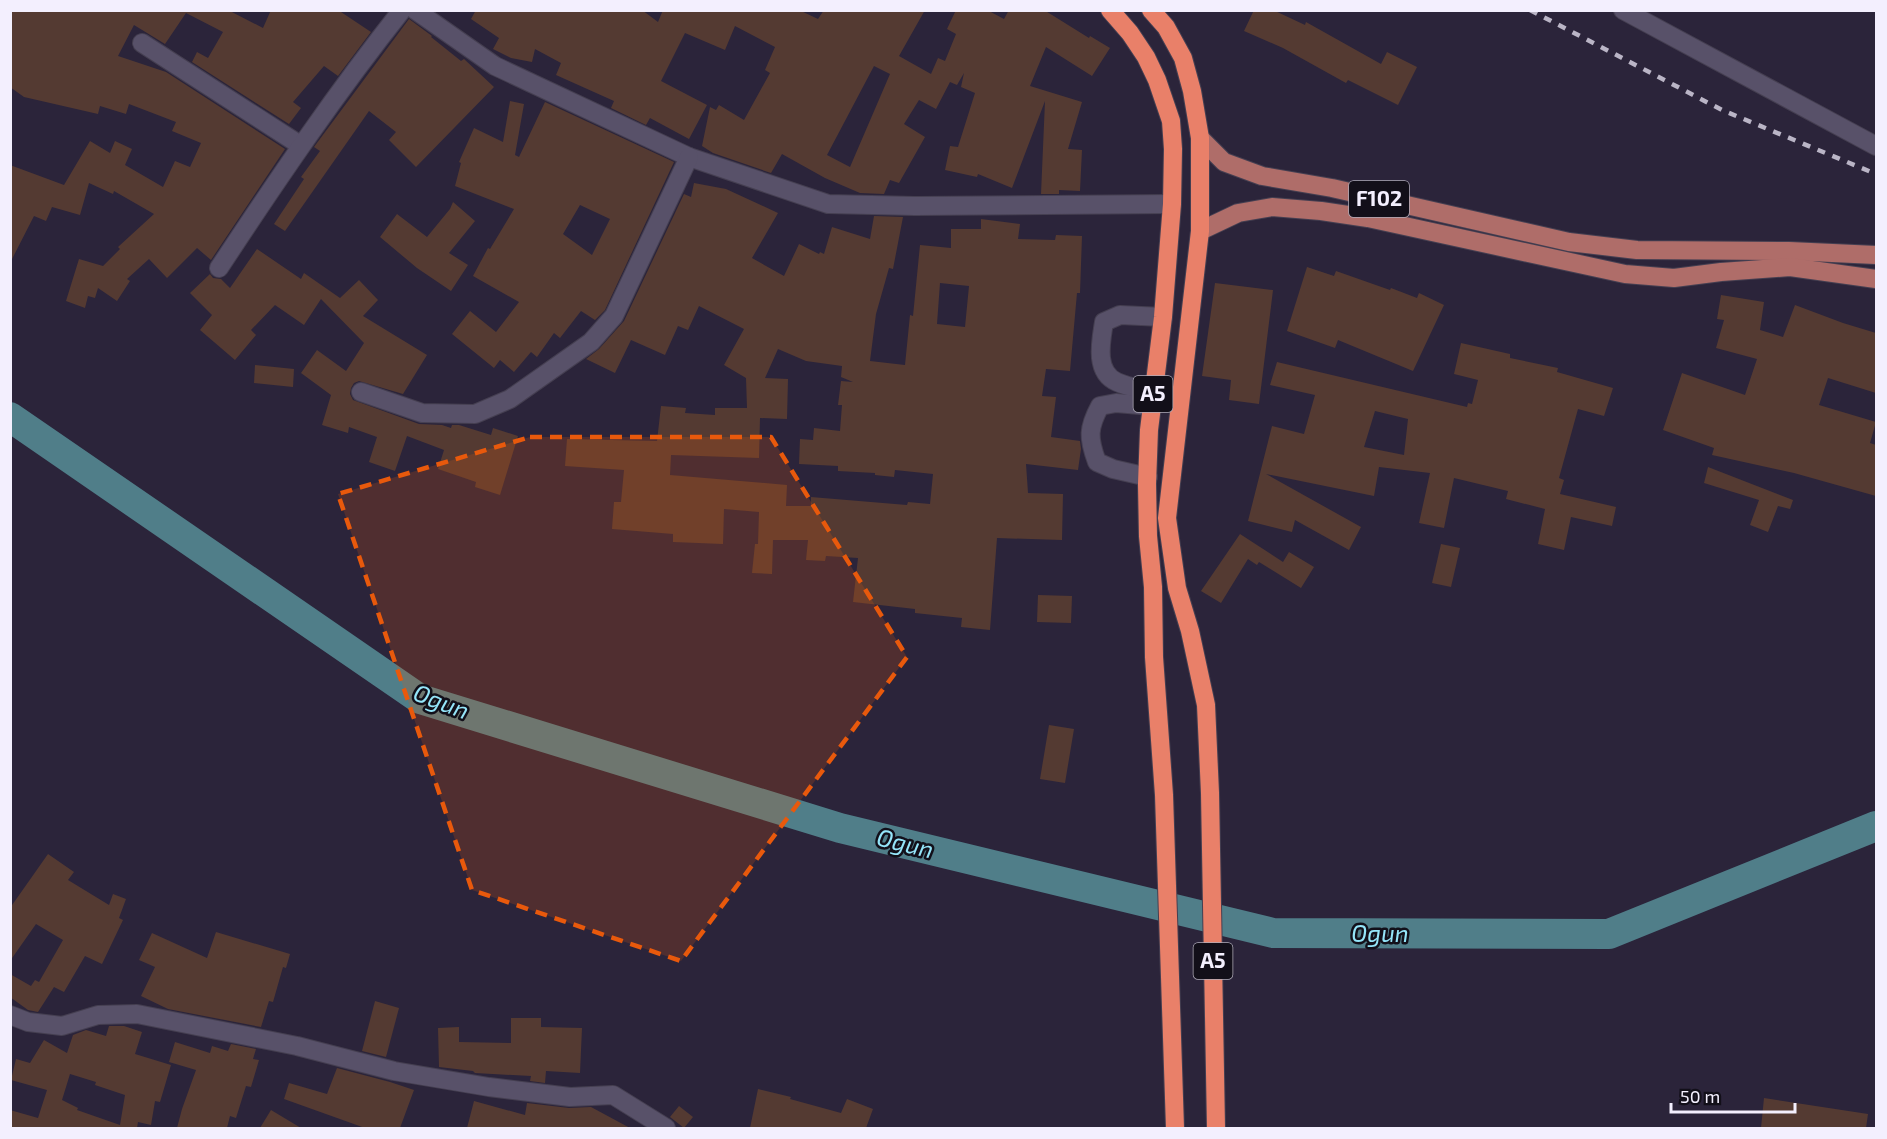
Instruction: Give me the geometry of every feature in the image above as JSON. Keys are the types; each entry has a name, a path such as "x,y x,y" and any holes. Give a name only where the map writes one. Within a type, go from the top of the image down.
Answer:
{"highway":[{"name":"A5","path":"1110,10 1130,33 1146,57 1157,80 1171,121 1173,149 1172,204 1149,430 1148,536 1153,587 1154,657 1164,795 1175,1128"},
{"name":"A5","path":"1151,10 1166,27 1183,58 1192,91 1200,138 1200,231 1167,518 1177,588 1190,631 1206,705 1210,793 1216,1128"}],"main road":[{"name":"F102","path":"1200,138 1224,162 1262,176 1332,188 1569,242 1637,250 1789,251 1876,255"},
{"path":"1200,231 1238,213 1272,207 1368,218 1625,274 1674,278 1790,267 1876,279"}],"street":[{"path":"219,268 300,146 402,10"},
{"path":"415,10 495,66 689,157 828,204 927,206 1172,204"},
{"path":"1623,10 1876,146"},
{"path":"142,43 300,146"},
{"path":"361,392 422,413 475,414 510,399 591,342 614,316 689,157"},
{"path":"1153,399 1115,381 1102,367 1100,345 1104,322 1120,315 1162,317"},
{"path":"1148,477 1113,469 1097,462 1090,443 1093,419 1100,406 1153,399"},
{"path":"10,1015 28,1022 62,1026 98,1015 137,1014 297,1046 394,1071 489,1088 570,1098 613,1095 666,1128"}],"highlighted area":[{"path":"530,437 771,437 907,657 681,961 472,890 338,494"}],"building":[{"path":"10,10 228,10 263,28 271,10 338,10 371,32 338,76 324,66 293,102 301,108 289,124 192,62 197,52 208,58 223,32 186,13 165,44 134,25 118,56 166,72 285,149 211,260 197,248 167,278 149,259 127,279 130,281 117,301 98,288 95,298 88,296 85,308 66,301 79,259 103,266 120,249 118,247 154,214 114,191 113,194 89,183 80,215 52,207 46,221 34,216 10,263 10,165 64,185 90,141 110,153 115,141 132,149 125,165 163,187 175,161 190,167 201,143 172,131 176,122 129,104 126,114 100,106 98,114 24,97 10,87"},
{"path":"476,10 642,10 658,22 663,10 799,10 818,19 824,10 925,10 899,56 931,74 938,58 945,61 956,34 947,29 956,10 987,10 1004,19 1009,10 1044,10 1089,38 1090,36 1110,48 1092,76 1046,47 1030,86 1082,102 1068,149 1082,150 1080,191 1059,190 1059,194 1041,194 1045,101 1012,188 978,174 977,177 945,170 950,146 958,147 975,93 961,87 964,73 957,85 950,82 936,109 919,100 904,124 925,137 899,183 890,180 884,194 860,193 825,178 782,154 771,173 713,153 702,146 710,107 716,110 719,105 744,120 770,73 765,70 775,47 735,26 725,50 685,33 661,81 707,105 689,139 650,118 646,125 611,108 614,101 556,75 561,63 535,49 532,62 511,58 493,49 499,38 471,19","holes":["874,66 890,74 850,167 827,155"]},
{"path":"1254,10 1273,10 1305,25 1306,22 1381,64 1387,52 1417,67 1398,105 1348,80 1346,83 1283,48 1244,31"},
{"path":"409,19 461,61 464,59 494,87 416,167 389,140 396,132 369,111 285,231 274,224 304,179 301,177 320,151 314,147"},
{"path":"510,101 524,104 515,155 519,157 545,102 674,162 605,310 595,320 581,311 560,338 554,333 537,357 531,352 514,372 500,360 494,368 452,334 470,311 496,332 519,302 473,276 488,248 490,249 514,209 455,186 461,163 459,162 474,128 503,142","holes":["580,205 610,219 592,255 563,234"]},
{"path":"694,183 726,189 778,213 752,258 784,276 799,244 819,254 820,252 824,254 832,227 870,239 874,216 903,217 893,269 889,268 876,314 870,361 905,365 910,315 913,316 920,245 951,248 951,229 981,229 981,219 1020,224 1018,239 1055,240 1056,235 1082,236 1080,293 1077,293 1070,371 1046,369 1042,396 1056,397 1051,437 1080,441 1078,470 1026,464 1028,493 1063,494 1062,540 997,538 990,630 961,627 962,618 915,613 915,609 853,602 858,558 826,556 825,561 806,560 808,540 773,540 772,574 752,573 755,544 758,544 759,512 724,509 723,544 673,542 673,534 612,529 614,502 621,502 624,470 565,466 567,439 657,441 661,406 686,408 685,413 715,415 715,408 747,408 746,378 724,365 744,329 699,306 688,330 678,326 665,355 631,340 615,373 586,359 599,349 624,321 684,194 691,197","holes":["940,283 969,286 965,327 937,324","778,349 806,361 842,366 841,377 853,382 841,381 838,405 842,405 840,431 814,428 813,440 800,439 799,464 838,466 838,471 875,473 875,475 894,477 895,470 933,474 930,504 908,502 907,505 811,497 811,506 786,506 787,485 670,475 671,455 759,458 760,418 787,419 788,379 765,378"]},
{"path":"453,202 475,221 449,253 468,265 451,291 417,268 380,237 397,214 427,237"},
{"path":"257,249 301,279 304,273 340,298 359,280 378,300 363,316 427,355 403,394 359,381 351,388 350,394 353,400 419,424 442,425 451,428 452,425 459,425 491,435 493,428 518,436 500,495 475,487 476,482 438,469 444,450 407,436 395,471 369,462 377,437 349,427 348,433 322,425 331,395 301,373 317,350 346,371 364,343 321,299 304,325 275,305 251,330 256,335 235,360 200,330 212,315 190,293 210,274 213,278 221,279 230,288"},
{"path":"1307,267 1334,276 1336,271 1417,298 1419,293 1444,305 1413,371 1338,340 1335,348 1287,331"},
{"path":"1215,283 1273,290 1259,404 1229,400 1231,380 1202,376"},
{"path":"1721,295 1764,302 1760,330 1783,337 1795,305 1876,333 1876,393 1828,378 1819,405 1876,422 1870,443 1876,445 1876,496 1794,473 1712,455 1714,448 1663,430 1682,373 1745,395 1757,359 1716,348 1724,320 1717,319"},
{"path":"1461,343 1510,354 1510,358 1558,368 1557,372 1613,388 1604,416 1578,409 1559,478 1564,480 1560,494 1616,507 1612,526 1571,517 1564,550 1538,544 1545,509 1506,499 1508,491 1454,478 1444,528 1419,523 1430,473 1379,467 1374,496 1266,474 1361,527 1349,550 1295,520 1292,532 1248,521 1272,426 1304,434 1315,395 1270,385 1277,362 1467,407 1468,403 1472,404 1478,380 1454,374","holes":["1375,411 1408,419 1404,455 1364,447"]},
{"path":"255,365 294,369 293,387 254,383"},
{"path":"1708,467 1793,500 1790,509 1778,506 1768,532 1750,525 1759,500 1704,483"},
{"path":"1240,534 1283,562 1289,552 1314,567 1301,588 1259,562 1257,565 1248,559 1221,603 1201,591"},
{"path":"1441,544 1460,548 1451,587 1432,583"},
{"path":"1038,595 1072,596 1071,623 1037,622"},
{"path":"1049,725 1074,729 1065,783 1040,779"},
{"path":"48,854 74,872 68,880 109,905 113,894 126,899 119,918 123,920 102,964 85,956 64,992 54,987 38,1012 28,1010 10,997 10,974 31,986 35,980 39,982 63,940 36,924 10,961 10,908"},
{"path":"216,932 290,954 286,968 283,967 273,1002 269,1001 261,1027 168,1009 141,996 155,967 139,960 152,933 207,958"},
{"path":"375,1001 399,1008 386,1057 362,1051"},
{"path":"511,1018 541,1018 541,1027 582,1028 580,1073 546,1071 545,1083 530,1081 531,1076 475,1073 439,1067 438,1028 459,1027 459,1042 511,1043"},
{"path":"109,1026 124,1026 142,1032 135,1054 171,1065 160,1102 155,1101 151,1125 138,1122 137,1128 10,1128 10,1110 38,1118 47,1090 11,1080 16,1059 30,1063 44,1040 67,1053 73,1035 86,1030 106,1036","holes":["70,1074 96,1082 95,1085 125,1095 120,1125 77,1110 78,1108 62,1100"]},
{"path":"175,1042 210,1053 212,1046 228,1051 231,1044 256,1049 253,1059 259,1060 251,1087 246,1086 236,1118 230,1116 227,1128 177,1128 196,1070 169,1062"},
{"path":"337,1068 414,1090 400,1128 365,1128 284,1099 289,1083 327,1094"},
{"path":"758,1089 841,1113 847,1099 873,1109 866,1128 750,1128"},
{"path":"1764,1098 1868,1114 1866,1128 1761,1128"},
{"path":"474,1101 525,1115 527,1103 569,1108 591,1107 630,1128 467,1128"},
{"path":"679,1106 693,1117 684,1128 670,1117"},
{"path":"271,1110 301,1128 260,1128"}],"waterway":[{"name":"Ogun","path":"10,417 420,699 840,828 1273,933 1609,934 1876,826"}],"railway":[{"path":"1530,10 1722,110 1876,174"}]}
